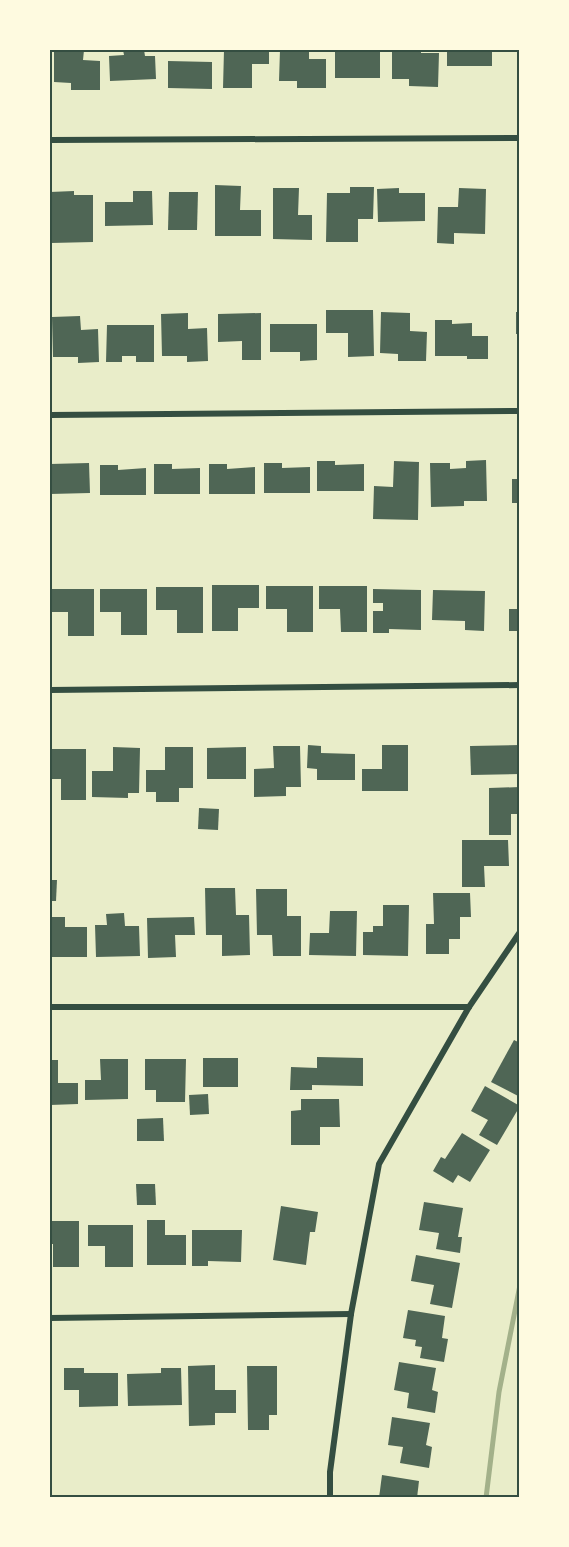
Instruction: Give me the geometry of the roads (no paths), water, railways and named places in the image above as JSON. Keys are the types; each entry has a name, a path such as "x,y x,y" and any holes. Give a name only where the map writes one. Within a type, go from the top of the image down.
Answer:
{"street":[{"path":"50,140 519,138"},
{"path":"50,415 519,411"},
{"path":"50,690 519,685"},
{"path":"330,1497 330,1472 351,1314 379,1164 469,1007 519,932"},
{"path":"50,1007 469,1007"},
{"path":"50,1318 351,1314"}],"waterway":[{"path":"486,1498 499,1392 520,1285"}]}
